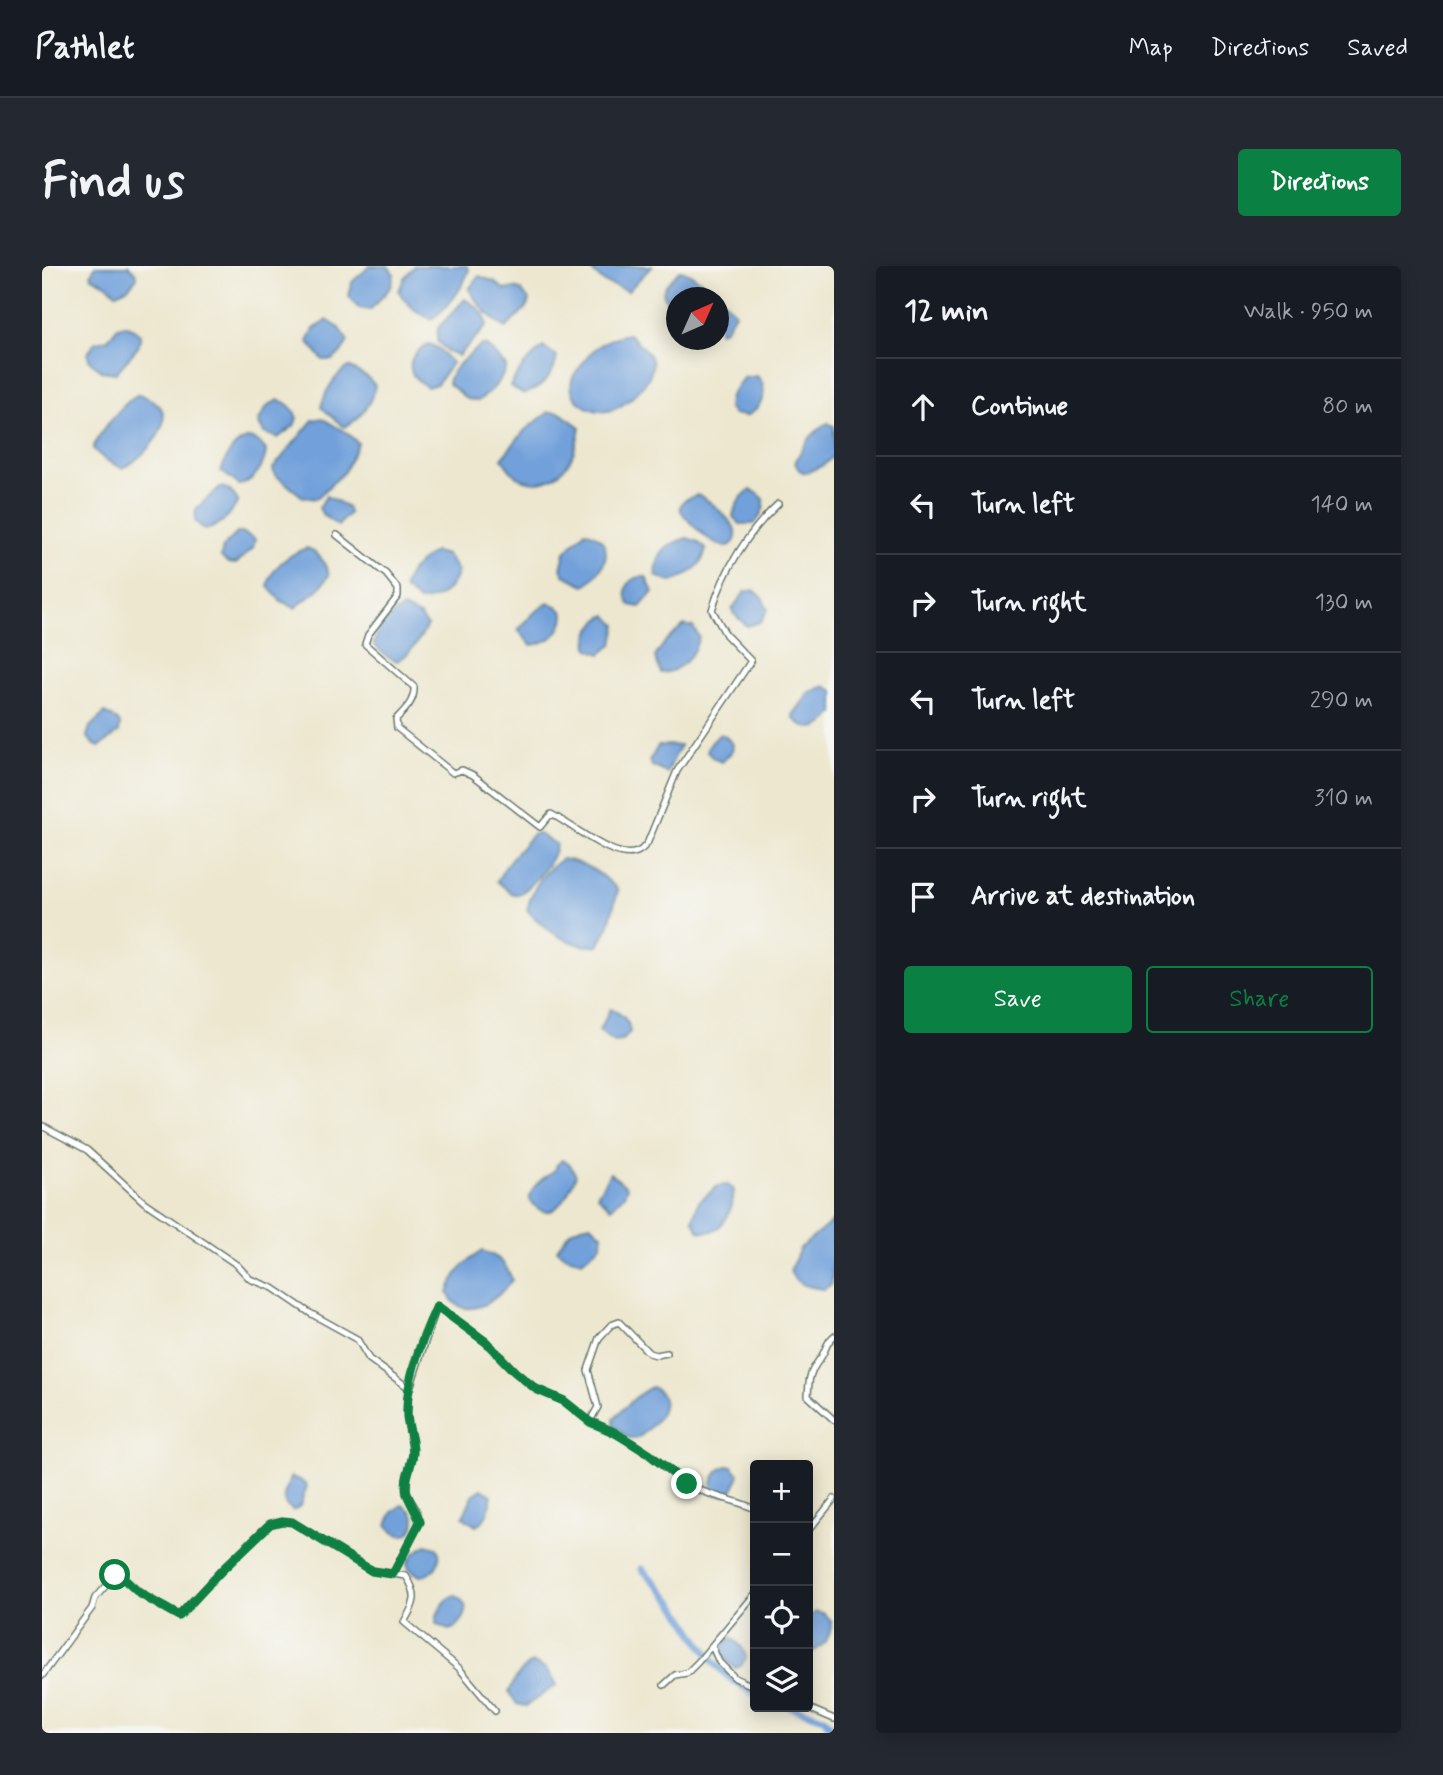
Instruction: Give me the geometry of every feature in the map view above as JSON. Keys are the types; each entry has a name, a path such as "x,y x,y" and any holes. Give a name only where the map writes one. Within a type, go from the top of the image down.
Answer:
{"street":[{"path":"337,535 386,574 398,589 398,596 368,635 365,644 414,687 414,695 408,708 396,719 397,728 453,773 462,770 472,775 540,827 551,814 614,852 629,854 638,852 647,844 677,771 751,661 726,635 712,610 719,586 734,558 764,517 778,504"},
{"path":"42,1126 87,1150 144,1202 237,1265 250,1279 273,1288 310,1313 357,1339 369,1359 409,1388"},
{"path":"393,1574 420,1522 406,1493 413,1454 407,1417 409,1388 437,1306 486,1342 536,1389 564,1401 590,1422 614,1432 649,1454 687,1484 717,1499 732,1498 750,1506"},
{"path":"590,1422 598,1408 588,1370 599,1338 611,1325 619,1322 649,1353 667,1353"},
{"path":"834,1336 826,1343 819,1360 814,1364 809,1379 808,1396 834,1420"},
{"path":"813,1525 834,1499"},
{"path":"42,1676 93,1608 95,1598 115,1575 122,1577 139,1593 179,1616 270,1524 282,1521 292,1522 372,1571 405,1576 414,1587 413,1606 404,1622 459,1668 495,1711"},
{"path":"664,1685 675,1675 687,1673 750,1600"},
{"path":"712,1646 719,1662 735,1678 750,1685"},
{"path":"813,1710 834,1718"}],"water":[{"path":"95,266 129,266 137,278 128,288 116,293 92,277"},
{"path":"370,266 388,266 394,274 391,287 370,310 359,308 349,296 352,282"},
{"path":"414,266 467,266 469,270 454,298 431,319 412,308 399,291 404,278"},
{"path":"587,266 652,266 628,291 603,282"},
{"path":"680,270 708,287 666,287 666,300 663,292 666,285"},
{"path":"479,276 495,282 505,290 521,290 529,300 527,307 506,328 485,311 469,289"},
{"path":"465,299 483,313 487,326 458,356 448,352 437,341 438,328"},
{"path":"729,307 735,313 729,323"},
{"path":"327,320 338,327 348,341 341,353 332,360 323,360 308,342 314,329"},
{"path":"125,325 141,336 138,347 116,373 101,371 89,360 88,353 94,343 108,339 118,327"},
{"path":"629,334 651,358 652,365 646,382 631,399 614,409 600,411 581,404 571,387 574,374 601,344"},
{"path":"429,344 438,348 452,363 437,384 428,387 415,377 410,366 415,354"},
{"path":"482,345 487,346 506,366 499,382 478,401 467,399 448,383 456,367"},
{"path":"543,347 557,356 546,380 524,394 510,386 523,366"},
{"path":"348,367 366,376 375,385 364,410 344,427 321,407 331,385"},
{"path":"757,376 764,393 760,404 746,416 733,414 728,407 730,396 743,378"},
{"path":"139,394 158,404 164,418 162,427 152,444 137,459 122,468 105,460 93,449 112,418"},
{"path":"279,400 290,407 297,418 294,426 278,438 264,433 258,422 268,405"},
{"path":"549,412 559,412 580,427 574,450 568,463 551,478 533,482 524,480 508,468 502,458 525,430"},
{"path":"322,418 358,443 344,472 316,499 303,497 274,474 273,468 313,420"},
{"path":"828,423 834,426 834,456 822,466 805,473 799,470 795,463 804,445"},
{"path":"250,438 266,450 265,456 254,477 239,485 221,471 231,450"},
{"path":"220,487 233,493 238,501 225,519 205,530 195,521 196,509"},
{"path":"751,490 764,500 763,510 754,524 740,524 733,517 735,510 741,498"},
{"path":"697,495 712,504 733,526 736,539 731,545 723,546 706,537 681,511 684,500"},
{"path":"326,496 347,507 349,513 338,526 323,515 319,508"},
{"path":"585,531 602,541 606,556 599,572 585,585 564,575 561,569 565,552"},
{"path":"237,533 244,533 255,539 253,548 236,564 228,563 221,557 223,547"},
{"path":"687,538 706,549 698,565 672,582 656,576 656,568 664,551 673,543"},
{"path":"307,548 321,559 329,575 319,589 295,608 281,601 268,587 273,573 282,562"},
{"path":"434,552 447,555 458,571 453,583 444,593 433,599 419,601 404,588 405,582 415,567"},
{"path":"640,577 646,577 653,592 640,607 630,605 626,592 628,584"},
{"path":"754,590 768,609 760,622 747,626 732,609 745,592"},
{"path":"548,603 557,606 564,613 561,626 549,639 531,645 518,630"},
{"path":"403,608 420,616 427,625 415,646 397,661 387,657 374,645 384,623"},
{"path":"607,615 617,625 613,644 601,654 588,647 588,637 595,624"},
{"path":"684,625 693,627 699,637 694,650 680,666 661,673 655,657 665,642"},
{"path":"825,686 834,691 834,713 825,723 815,728 804,726 793,718 810,692"},
{"path":"105,713 120,723 119,732 99,747 87,736 90,727"},
{"path":"720,734 733,744 732,752 722,762 707,752 709,745"},
{"path":"658,746 680,746 667,773 652,766 650,760"},
{"path":"533,834 539,834 556,844 554,851 547,866 530,885 519,895 511,893 497,881 509,861"},
{"path":"562,859 593,870 618,890 609,925 598,946 568,941 542,924 527,910 539,881"},
{"path":"610,1009 621,1015 628,1024 630,1032 621,1041 614,1042 599,1031"},
{"path":"562,1160 569,1163 576,1175 568,1192 551,1211 537,1208 529,1199 531,1193"},
{"path":"610,1173 627,1187 624,1195 611,1208 597,1195"},
{"path":"728,1185 734,1190 725,1220 714,1230 699,1231 693,1219 699,1201 718,1186"},
{"path":"834,1220 832,1284 824,1289 799,1283 790,1271 800,1248"},
{"path":"591,1224 602,1234 601,1245 582,1261 567,1257 557,1250 570,1232"},
{"path":"482,1251 502,1261 512,1280 490,1301 471,1308 462,1307 454,1302 448,1293 450,1286 470,1259"},
{"path":"652,1387 663,1399 660,1414 636,1439 629,1438 614,1426 614,1418 637,1396"},
{"path":"727,1466 732,1466 739,1474 736,1484 728,1494 714,1494 714,1477"},
{"path":"291,1477 307,1486 300,1506 294,1511 285,1504 284,1495"},
{"path":"482,1489 492,1495 486,1517 476,1526 463,1517 473,1495"},
{"path":"403,1505 411,1511 414,1524 407,1534 400,1535 387,1524 393,1512"},
{"path":"426,1545 437,1548 439,1557 430,1573 420,1576 409,1569 407,1563 413,1554"},
{"path":"455,1595 464,1603 466,1611 459,1624 449,1630 436,1624 436,1620 444,1603"},
{"path":"823,1613 831,1620 825,1642 814,1651 813,1651 813,1614"},
{"path":"730,1637 741,1646 746,1658 741,1666 735,1668 718,1650"},
{"path":"533,1663 546,1668 557,1685 526,1706 517,1704 509,1692 518,1675"}],"waterway":[{"path":"642,1569 672,1601 718,1667 750,1691"},
{"path":"805,1712 824,1718 834,1731"}],"route":[{"path":"115,1575 122,1577 139,1593 179,1616 270,1524 282,1521 292,1522 325,1540 372,1571 393,1574 420,1522 406,1493 413,1454 407,1417 408,1394 430,1320 437,1306 486,1342 536,1389 564,1401 590,1422 614,1432 649,1454 687,1484"}]}
